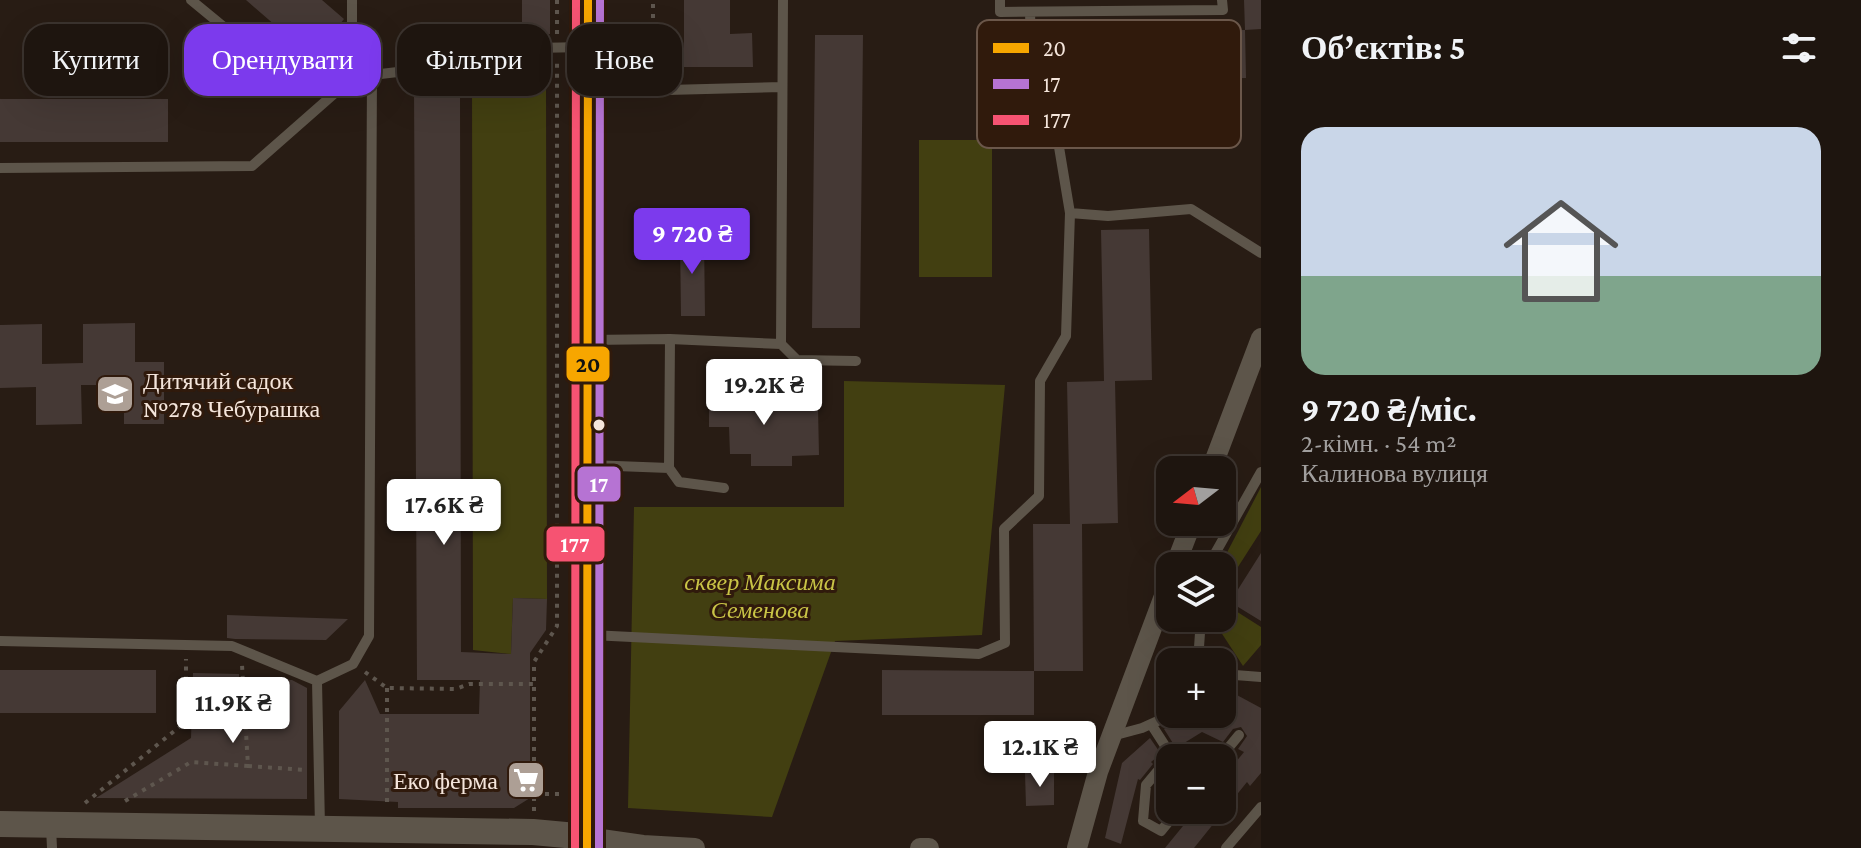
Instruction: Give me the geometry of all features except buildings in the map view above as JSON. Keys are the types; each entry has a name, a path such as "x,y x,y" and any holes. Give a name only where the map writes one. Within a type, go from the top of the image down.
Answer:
{"main road":[{"path":"588,0 588,24"},
{"path":"587,843 588,96"}],"street":[{"path":"1216,456 1261,338"},
{"path":"1077,848 1098,772 1156,618"},
{"path":"0,824 52,837 320,829 533,832 587,843 695,848"}],"lane":[{"path":"191,0 220,24"},
{"path":"352,0 352,24"},
{"path":"781,344 783,0"},
{"path":"1000,0 1000,12 1080,6 1223,10 1222,0"},
{"path":"1030,12 1030,20"},
{"path":"381,74 432,68 478,49 567,47"},
{"path":"682,90 782,87"},
{"path":"0,168 252,166 332,96"},
{"path":"0,641 232,646 317,681 353,664 369,636 372,96"},
{"path":"589,635 979,654 1005,643 1004,529 1039,496 1040,381 1066,336 1070,213 1059,148"},
{"path":"1070,213 1108,216 1191,209 1261,253"},
{"path":"670,339 669,468 679,482 724,488"},
{"path":"587,340 670,339 781,344 797,360 856,361"},
{"path":"588,465 669,468"},
{"path":"1216,552 1261,472"},
{"path":"1236,675 1261,677"},
{"path":"317,681 320,829"},
{"path":"1112,736 1156,722"},
{"path":"1151,724 1165,744"},
{"path":"1232,744 1239,735"},
{"path":"1156,775 1146,785 1143,821 1161,831 1167,824"},
{"path":"1226,848 1261,807"}],"path":[{"path":"534,794 534,662 557,626 557,0"},
{"path":"653,0 653,24"},
{"path":"83,804 183,724 186,717 186,645"},
{"path":"232,646 239,653 243,668 248,766"},
{"path":"353,664 387,688 456,689 469,684 534,684"},
{"path":"387,688 387,819"},
{"path":"120,804 191,762 318,771"}],"green space":[{"path":"472,96 546,96 547,599 513,598 511,654 473,650"},
{"path":"919,140 977,140 977,148 992,148 992,277 919,277"},
{"name":"сквер Максима Семенова","path":"844,381 1005,385 982,635 835,641 772,817 628,808 634,507 844,507"},
{"path":"1261,487 1261,531 1236,570 1236,552 1227,552"},
{"path":"1236,611 1261,627 1261,645 1243,666 1236,655 1236,648 1231,648 1221,632 1236,632"}],"transit line":[{"name":"177","path":"575,848 576,0"},
{"name":"20","path":"587,848 588,0"},
{"name":"17","path":"599,848 600,0"}],"place":[{"name":"Дитячий садок №278 Чебурашка","path":"115,394"},
{"name":"Еко ферма","path":"526,780"}]}
